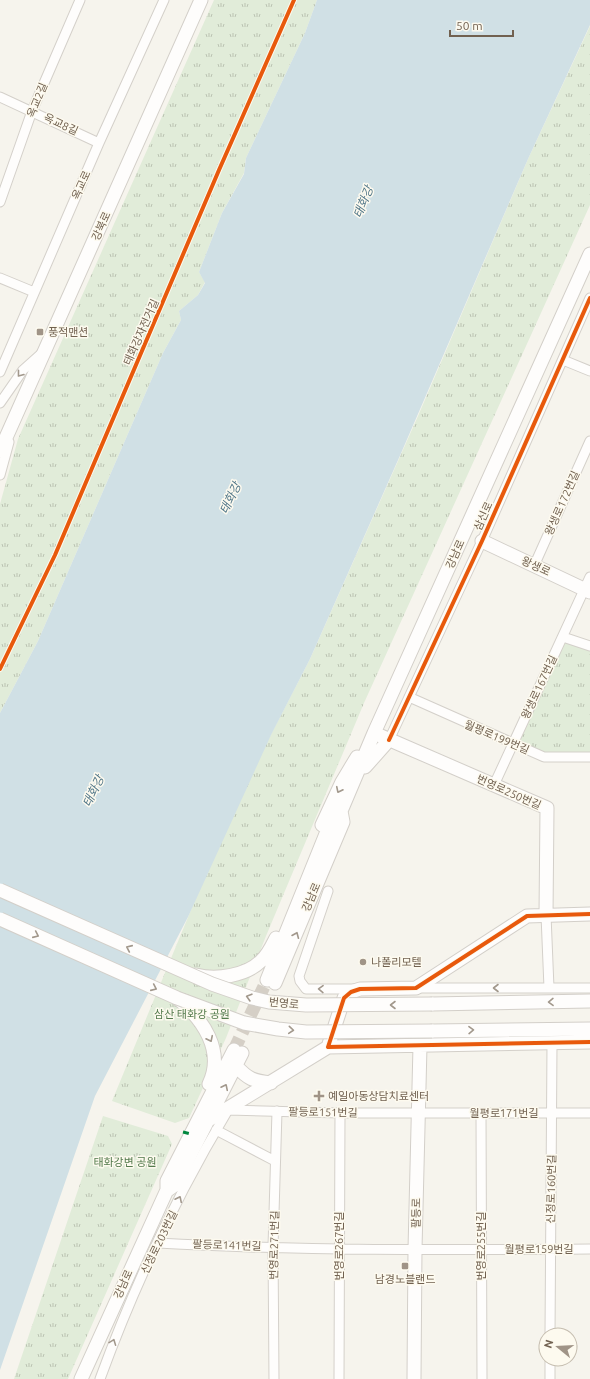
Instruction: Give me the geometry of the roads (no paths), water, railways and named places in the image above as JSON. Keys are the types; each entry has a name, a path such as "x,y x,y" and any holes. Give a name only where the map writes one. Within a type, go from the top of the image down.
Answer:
{"main road":[{"name":"강북로","path":"0,451 201,0"},
{"name":"강남로","path":"271,982 343,822 341,810 374,733 590,254"},
{"name":"왕생로","path":"482,541 534,566 588,586"},
{"name":"번영로250번길","path":"374,733 547,808 546,915"},
{"path":"189,974 211,977 238,973 261,962 270,950 327,812 342,782 374,733"},
{"path":"352,787 375,754 389,740"},
{"name":"번영로","path":"0,890 189,974 239,994 269,1002 306,1005 590,1002"},
{"path":"328,1047 344,998 351,992 360,989 416,988 527,916 590,914"},
{"path":"0,919 177,998 244,1023 278,1029 330,1032 590,1029"},
{"path":"177,998 194,1014 207,1033 213,1048 215,1065 211,1081 194,1114 190,1131 212,1125 228,1110 328,1047 552,1044 590,1042"},
{"name":"팔등로","path":"414,1379 415,1249 420,1046"},
{"name":"강남로","path":"81,1379 167,1190 167,1180 190,1131 238,1052 236,1066 212,1125 175,1185 167,1190"},
{"path":"236,1066 246,1077 252,1080 271,1083"}],"street":[{"name":"옥교2길","path":"0,202 4,183 32,111 80,0"},
{"name":"옥교로","path":"0,372 99,142 164,0"},
{"name":"옥교8길","path":"0,97 99,142"},
{"path":"0,278 34,292"},
{"name":"삼신로","path":"389,740 482,541 590,298"},
{"path":"0,403 23,370 46,349"},
{"path":"563,360 590,371"},
{"path":"0,475 20,406"},
{"name":"왕생로172번길","path":"534,566 590,441"},
{"name":"왕생로167번길","path":"494,785 588,586"},
{"path":"563,637 590,646"},
{"name":"월평로199번길","path":"409,697 544,757 590,757"},
{"path":"328,891 299,976 300,981 306,989 360,989"},
{"name":"번영로250번길","path":"546,915 549,988"},
{"path":"416,988 590,988"},
{"name":"신정로160번길","path":"550,1327 552,1044"},
{"name":"팔등로151번길","path":"228,1110 340,1113 418,1113"},
{"name":"번영로271번길","path":"274,1379 273,1247 277,1111"},
{"name":"번영로267번길","path":"339,1379 340,1113"},
{"name":"월평로171번길","path":"418,1113 590,1113"},
{"name":"번영로255번길","path":"481,1113 482,1379"},
{"path":"212,1125 275,1161"},
{"name":"신정로203번길","path":"100,1379 120,1325 212,1125"},
{"name":"팔등로141번길","path":"158,1243 273,1247 415,1249"},
{"name":"월평로159번길","path":"415,1249 590,1249"},
{"path":"550,1367 550,1379"}],"water":[{"name":"태화강","path":"317,0 590,0 590,25 528,159 402,451 310,659 271,735 188,917 95,1096 0,1370 0,713 38,641 163,353 181,320 179,311 198,295 205,283 199,272 222,213 244,174 246,158 305,33"}],"tunnel":[{"path":"234,1050 267,980"}],"place":[{"name":"풍적맨션","path":"40,332"},
{"name":"나폴리모텔","path":"363,962"},
{"name":"예일아동상담치료센터","path":"319,1096"},
{"name":"남경노블랜드","path":"405,1266"}],"park label":[{"name":"삼산 태화강 공원","path":"192,1014"},
{"name":"태화강변 공원","path":"125,1162"}]}
